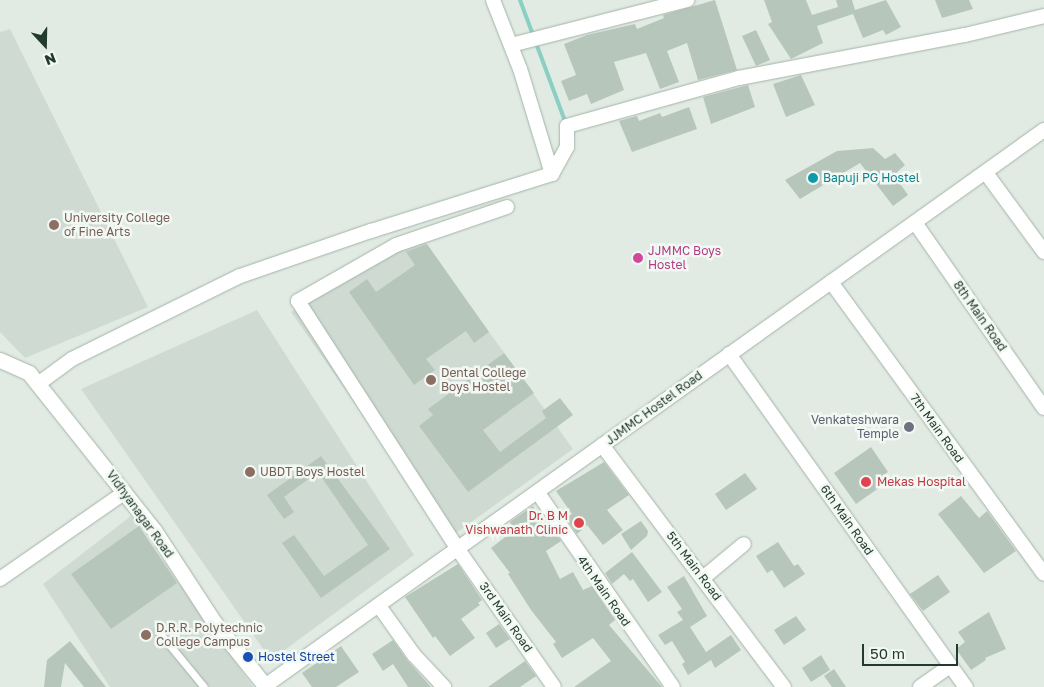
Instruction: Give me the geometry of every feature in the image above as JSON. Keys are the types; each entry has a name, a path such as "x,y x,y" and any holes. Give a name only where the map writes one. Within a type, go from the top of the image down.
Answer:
{"street":[{"path":"493,0 511,46 552,174"},
{"path":"511,46 687,0"},
{"path":"38,384 72,359 240,276 371,231 552,174 567,148 567,126 738,78 965,35 1044,16"},
{"name":"JJMMC Hostel Road","path":"265,686 379,606 457,548 538,493 729,354 916,224 1044,130"},
{"path":"986,173 1044,252"},
{"name":"3rd Main Road","path":"507,207 396,245 298,301 457,548 554,687"},
{"name":"8th Main Road","path":"916,224 1044,408"},
{"name":"7th Main Road","path":"831,282 1044,574"},
{"name":"6th Main Road","path":"729,354 966,687"},
{"name":"Vidhyanagar Road","path":"0,360 29,373 38,384 154,530 214,622 265,686"},
{"name":"5th Main Road","path":"602,445 784,687"},
{"path":"0,579 125,492"},
{"name":"4th Main Road","path":"538,493 673,687"},
{"path":"703,578 744,544"},
{"path":"379,606 414,655 444,687"},
{"path":"920,687 950,666"}],"lane":[{"path":"158,631 204,687"}],"shaded area":[{"name":"University College of Fine Arts","path":"10,29 148,307 25,358 0,332 0,32"},
{"name":"Dental College Boys Hostel","path":"416,230 573,449 449,538 291,312"},
{"name":"UBDT Boys Hostel","path":"257,310 414,555 271,660 81,389"},
{"name":"D.R.R. Polytechnic College Campus","path":"131,516 253,687 110,687 43,584"}],"building":[{"path":"715,0 737,70 698,80 687,43 667,51 679,82 660,89 646,53 614,62 624,90 591,104 587,94 569,101 561,81 576,75 564,44 587,35 635,24 637,29 664,18 663,15"},
{"path":"764,0 806,0 812,15 838,7 836,0 852,0 855,10 886,0 901,27 886,35 883,30 863,38 853,14 817,26 823,43 791,59 768,24 772,22"},
{"path":"935,0 969,0 973,9 942,18"},
{"path":"756,30 770,60 756,66 742,36"},
{"path":"801,75 815,105 786,117 773,84"},
{"path":"748,85 755,107 711,124 703,97"},
{"path":"689,107 697,129 632,152 619,121 637,116 639,121 660,113 662,117"},
{"name":"Bapuji PG Hostel","path":"873,148 885,159 895,153 905,165 894,175 908,195 893,206 860,163 800,199 785,180 837,151"},
{"path":"427,244 489,332 474,343 466,331 426,359 435,370 414,385 349,292 367,279 376,292 415,265 406,252"},
{"path":"504,353 534,393 483,430 500,452 546,418 542,411 560,398 573,415 468,492 419,426 433,415 428,409"},
{"path":"871,447 888,472 882,476 886,483 856,504 834,473"},
{"path":"321,456 390,549 321,598 282,543 294,535 324,576 368,545 318,472 284,497 294,512 284,519 267,495"},
{"path":"604,462 629,495 607,510 623,530 603,545 587,525 577,534 566,518 572,514 556,491"},
{"path":"745,473 757,489 726,510 715,494"},
{"path":"961,496 979,518 987,511 1016,551 984,573 938,514"},
{"path":"533,506 543,526 548,523 561,541 546,551 560,579 573,572 583,590 592,586 615,620 609,625 662,687 574,687 611,661 593,638 562,658 553,644 556,642 531,610 508,574 510,573 491,548 514,530 510,522"},
{"path":"641,521 648,531 647,536 631,550 621,534"},
{"path":"139,526 177,583 111,629 71,574"},
{"path":"778,542 794,566 798,564 805,574 784,588 772,570 767,573 756,556"},
{"path":"632,552 662,592 648,602 633,579 630,581 624,574 612,584 605,573"},
{"path":"458,564 482,600 478,603 480,605 461,619 475,638 450,656 435,636 433,638 405,597"},
{"path":"938,575 950,592 923,611 910,594"},
{"path":"684,576 707,616 690,627 706,652 731,635 741,650 715,668 711,660 688,675 682,664 685,662 672,641 665,645 658,635 683,620 677,612 682,609 667,587"},
{"path":"989,612 1006,649 985,658 986,660 971,670 956,649 965,642 958,632"},
{"path":"796,616 806,630 784,645 774,630"},
{"path":"499,624 510,639 496,648 486,633"},
{"path":"393,640 407,660 431,687 408,687 393,664 383,671 372,654"},
{"path":"70,641 106,687 84,687 65,663 61,687 44,687 47,660"},
{"path":"341,646 359,672 336,687 312,687 302,673"},
{"path":"821,655 830,670 811,682 802,668"},
{"path":"525,661 536,676 520,687 488,687"},
{"path":"834,669 846,687 832,687 824,676"}],"waterway":[{"path":"520,0 566,124"}],"place":[{"name":"Bapuji PG Hostel","path":"813,178"},
{"name":"University College of Fine Arts","path":"54,225"},
{"name":"JJMMC Boys Hostel","path":"638,258"},
{"name":"Dental College Boys Hostel","path":"431,380"},
{"name":"Venkateshwara Temple","path":"909,427"},
{"name":"UBDT Boys Hostel","path":"250,472"},
{"name":"Mekas Hospital","path":"866,482"},
{"name":"Dr. B M Vishwanath Clinic","path":"579,523"},
{"name":"D.R.R. Polytechnic College Campus","path":"146,635"},
{"name":"Hostel Street","path":"248,657"}]}
